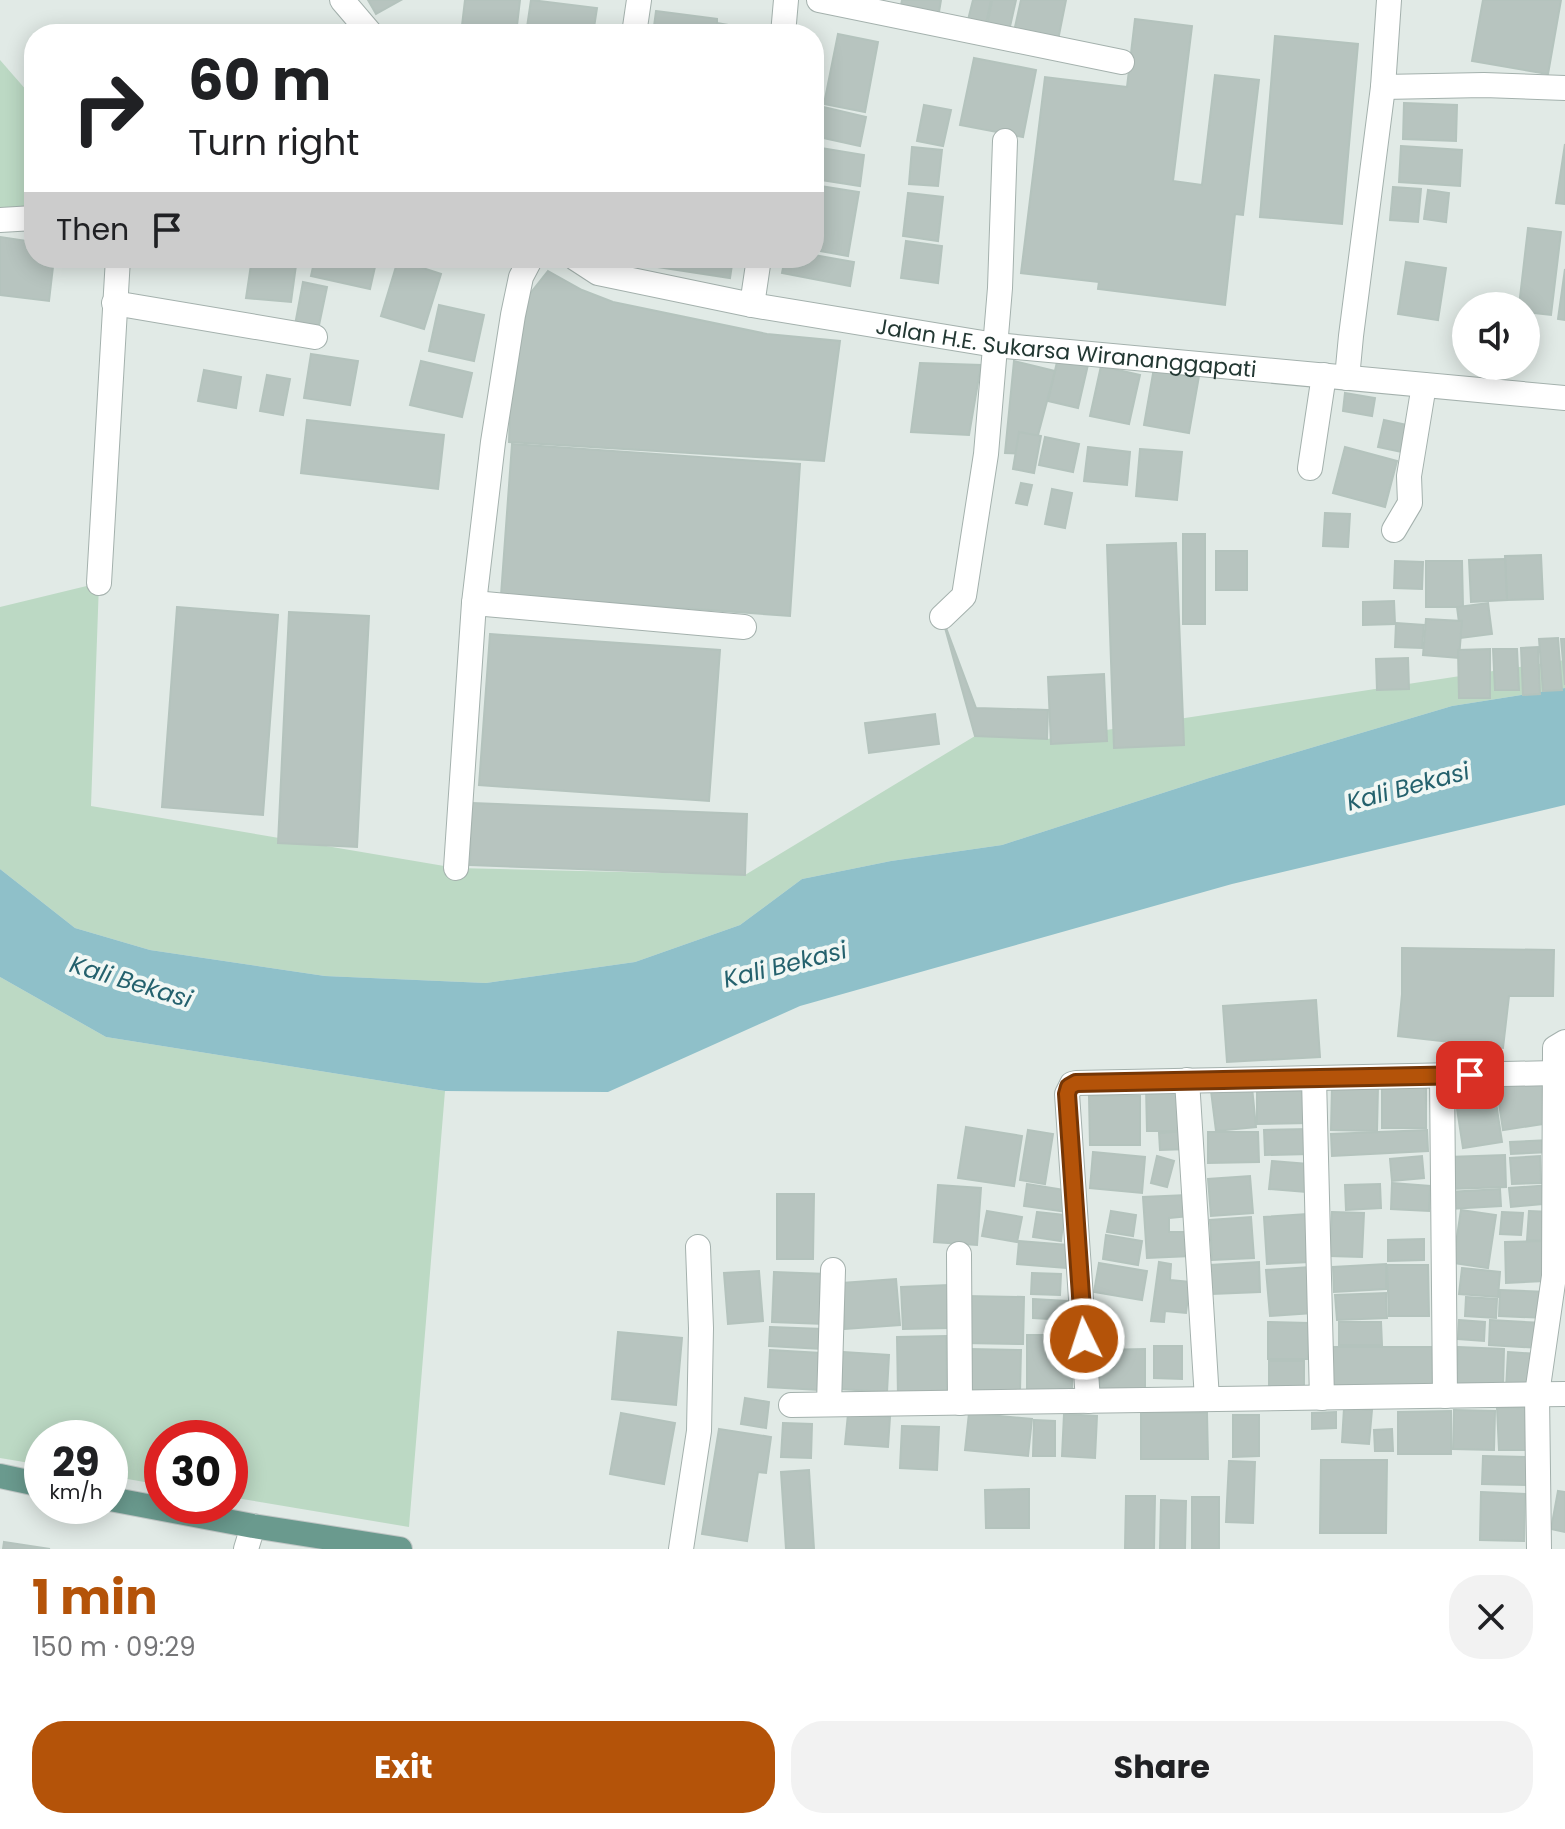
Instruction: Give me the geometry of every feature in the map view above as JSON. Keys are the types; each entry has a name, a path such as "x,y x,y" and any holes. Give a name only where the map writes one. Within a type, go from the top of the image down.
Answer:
{"main road":[{"path":"0,1476 24,1481"},
{"path":"128,1504 249,1538 400,1549"}],"street":[{"path":"342,0 362,24"},
{"path":"635,24 639,0"},
{"path":"784,24 786,0"},
{"path":"819,0 1122,62"},
{"path":"1310,468 1351,336 1383,87 1389,0"},
{"path":"1383,87 1484,85 1565,88"},
{"path":"942,617 964,596 986,454 1000,288 1005,141"},
{"path":"0,220 24,219"},
{"path":"99,583 117,268"},
{"path":"456,868 474,603 493,442 513,315 526,268"},
{"name":"Jalan H.E. Sukarsa Wirananggapati","path":"607,268 752,305 995,345 1565,398"},
{"path":"752,305 758,268"},
{"path":"114,303 315,337"},
{"path":"1394,530 1410,503 1409,476 1424,385"},
{"path":"474,603 744,627"},
{"path":"1539,1549 1537,1394 1559,1276 1560,1161 1555,1048 1565,1042"},
{"path":"1088,1401 1069,1087 1076,1083 1555,1073"},
{"path":"1442,1075 1445,1396"},
{"path":"1314,1078 1322,1398"},
{"path":"1187,1080 1207,1399"},
{"path":"681,1549 699,1431 701,1328 698,1247"},
{"path":"959,1254 960,1403"},
{"path":"829,1404 833,1270"},
{"path":"791,1405 1565,1394"}],"green space":[{"path":"0,60 24,88 24,221 0,222"},
{"path":"99,583 91,806 456,868 745,875 975,736 1047,739 1565,660 1565,688 1452,706 1209,778 1002,845 891,861 802,879 740,925 635,962 486,983 325,976 150,950 75,928 0,869 0,607"},
{"path":"0,977 106,1037 445,1091 409,1527 248,1500 248,1420 144,1420 144,1482 128,1479 128,1420 24,1420 24,1462 0,1458"}],"water":[{"name":"Kali Bekasi","path":"1565,688 1565,805 1232,884 800,1006 608,1092 445,1091 106,1037 0,977 0,869 75,928 150,950 325,976 486,983 635,962 740,925 802,879 891,861 1002,845 1209,778 1452,706"}],"building":[{"path":"368,0 401,0 376,14"},
{"path":"465,0 520,0 517,24 462,24"},
{"path":"531,0 597,8 595,24 527,24"},
{"path":"902,0 941,0 938,18 900,11"},
{"path":"973,0 991,0 985,28 967,24"},
{"path":"992,0 1016,0 1009,31 987,26"},
{"path":"1021,0 1066,0 1057,45 1013,36"},
{"path":"1483,0 1561,0 1548,74 1472,61"},
{"path":"656,11 717,19 717,23 723,24 654,24"},
{"path":"1135,19 1192,26 1173,181 1202,185 1215,75 1259,80 1243,215 1235,214 1225,305 1098,289 1099,282 1021,273 1045,77 1127,87"},
{"path":"838,34 878,42 865,112 824,104"},
{"path":"1275,36 1358,44 1342,224 1260,217"},
{"path":"974,58 1036,70 1023,137 960,125"},
{"path":"1404,103 1457,105 1456,141 1403,139"},
{"path":"924,105 951,110 943,146 917,141"},
{"path":"824,107 866,117 860,146 824,138"},
{"path":"1565,144 1565,204 1556,203"},
{"path":"1401,146 1462,150 1460,186 1399,182"},
{"path":"912,147 942,150 938,186 909,184"},
{"path":"824,148 864,155 860,186 824,181"},
{"path":"824,187 859,192 848,256 824,252"},
{"path":"1393,187 1421,189 1418,222 1390,220"},
{"path":"1428,190 1449,193 1446,222 1424,219"},
{"path":"908,193 943,197 938,241 903,236"},
{"path":"1528,228 1561,232 1551,315 1540,314 1540,292 1521,292"},
{"path":"0,237 24,241 24,268 53,268 49,301 0,295"},
{"path":"906,241 942,246 938,283 901,278"},
{"path":"824,257 854,262 850,286 782,273 783,268 824,268"},
{"path":"1406,262 1446,268 1438,320 1398,314"},
{"path":"250,268 296,268 291,302 246,298"},
{"path":"313,268 375,268 370,289 311,276"},
{"path":"396,268 423,268 441,274 424,329 381,316"},
{"path":"664,268 732,268 730,278"},
{"path":"1565,269 1565,320 1558,319"},
{"path":"548,271 582,290 613,302 767,334 840,341 824,461 509,442 513,315"},
{"path":"303,282 327,287 318,330 295,325"},
{"path":"439,305 484,315 474,361 429,351"},
{"path":"1060,349 1090,356 1078,408 1048,401"},
{"path":"311,354 358,361 350,405 304,398"},
{"path":"421,361 472,373 462,417 410,405"},
{"path":"1014,361 1055,371 1033,454 1005,453"},
{"path":"920,363 981,365 969,435 911,432"},
{"path":"1101,366 1140,375 1129,424 1090,416"},
{"path":"1154,368 1199,376 1189,433 1144,425"},
{"path":"204,370 241,377 236,408 198,401"},
{"path":"267,375 290,379 283,415 260,411"},
{"path":"1345,393 1375,398 1372,416 1343,411"},
{"path":"307,420 444,435 438,489 301,473"},
{"path":"1384,420 1407,425 1402,452 1378,447"},
{"path":"1019,432 1041,436 1034,473 1013,469"},
{"path":"1045,437 1079,444 1073,472 1039,465"},
{"path":"512,444 800,464 790,616 501,595"},
{"path":"1088,447 1130,452 1127,485 1084,481"},
{"path":"1345,447 1397,461 1385,507 1333,493"},
{"path":"1140,449 1182,452 1177,500 1136,496"},
{"path":"1021,483 1032,485 1027,505 1016,503"},
{"path":"1052,489 1072,493 1065,528 1045,524"},
{"path":"1325,513 1350,514 1348,547 1323,546"},
{"path":"1183,534 1205,534 1205,624 1183,624"},
{"path":"1176,543 1184,745 1114,748 1107,545"},
{"path":"1216,551 1247,551 1247,590 1216,590"},
{"path":"1541,555 1543,599 1507,600 1505,556"},
{"path":"1505,559 1507,600 1471,602 1469,560"},
{"path":"1395,561 1423,562 1422,589 1394,588"},
{"path":"1426,561 1462,561 1463,607 1426,607"},
{"path":"1394,601 1395,624 1363,625 1363,602"},
{"path":"1488,603 1492,634 1461,638 1457,607"},
{"path":"177,607 278,615 263,815 162,807"},
{"path":"289,612 369,616 357,847 278,843"},
{"path":"942,617 976,708 1048,710 1047,739 975,736"},
{"path":"1426,619 1462,621 1459,658 1423,655"},
{"path":"1396,623 1424,625 1422,648 1395,647"},
{"path":"490,634 720,650 709,801 479,785"},
{"path":"1558,638 1562,690 1543,691 1539,639"},
{"path":"1561,639 1565,639 1565,685"},
{"path":"1538,647 1540,694 1523,695 1521,648"},
{"path":"1490,649 1490,698 1459,698 1458,650"},
{"path":"1493,649 1517,649 1519,690 1495,690"},
{"path":"1408,658 1409,689 1377,690 1376,659"},
{"path":"1104,674 1107,741 1051,744 1048,677"},
{"path":"935,714 939,744 869,753 865,723"},
{"path":"472,803 747,814 745,875 470,865"},
{"path":"1402,948 1554,950 1553,996 1509,996 1503,1048 1398,1036"},
{"path":"1316,1000 1320,1057 1227,1062 1223,1006"},
{"path":"1544,1076 1550,1123 1503,1130 1496,1083"},
{"path":"1382,1085 1426,1085 1426,1128 1382,1128"},
{"path":"1332,1086 1378,1086 1377,1131 1331,1130"},
{"path":"1146,1087 1186,1087 1187,1131 1147,1131"},
{"path":"1252,1087 1256,1127 1216,1131 1211,1091"},
{"path":"1257,1090 1310,1090 1310,1123 1257,1124"},
{"path":"1089,1096 1140,1096 1140,1145 1090,1145"},
{"path":"1495,1096 1502,1142 1463,1148 1456,1102"},
{"path":"966,1127 1022,1136 1014,1186 958,1178"},
{"path":"1310,1129 1310,1154 1265,1155 1264,1130"},
{"path":"1028,1130 1053,1134 1045,1184 1020,1180"},
{"path":"1427,1130 1428,1151 1332,1156 1331,1134"},
{"path":"1188,1131 1189,1149 1160,1150 1159,1133"},
{"path":"1208,1132 1258,1132 1259,1162 1208,1163"},
{"path":"1550,1140 1550,1152 1511,1154 1510,1142"},
{"path":"1093,1152 1145,1157 1142,1193 1090,1188"},
{"path":"1505,1155 1506,1187 1449,1189 1448,1157"},
{"path":"1157,1156 1174,1161 1167,1187 1151,1183"},
{"path":"1422,1156 1424,1178 1392,1181 1390,1159"},
{"path":"1540,1156 1541,1183 1512,1184 1510,1158"},
{"path":"1272,1161 1308,1164 1306,1192 1269,1189"},
{"path":"1250,1176 1253,1213 1211,1216 1208,1179"},
{"path":"1392,1183 1430,1186 1429,1211 1391,1209"},
{"path":"1027,1184 1071,1191 1068,1212 1024,1206"},
{"path":"1380,1184 1381,1208 1346,1210 1345,1185"},
{"path":"938,1185 981,1188 977,1245 934,1242"},
{"path":"1551,1185 1553,1203 1511,1207 1509,1188"},
{"path":"1500,1189 1501,1206 1449,1209 1448,1192"},
{"path":"777,1194 814,1194 813,1259 777,1259"},
{"path":"1187,1195 1189,1216 1169,1218 1169,1232 1190,1232 1191,1256 1147,1258 1143,1197"},
{"path":"1461,1210 1496,1215 1488,1268 1453,1263"},
{"path":"987,1211 1022,1217 1017,1242 982,1236"},
{"path":"1111,1211 1136,1215 1133,1236 1107,1232"},
{"path":"1529,1211 1551,1212 1550,1241 1527,1240"},
{"path":"1037,1212 1064,1215 1061,1241 1033,1237"},
{"path":"1332,1212 1364,1213 1362,1257 1330,1256"},
{"path":"1502,1212 1523,1213 1521,1235 1500,1234"},
{"path":"1307,1214 1310,1262 1267,1264 1264,1217"},
{"path":"1251,1217 1254,1258 1212,1260 1210,1220"},
{"path":"1106,1235 1142,1241 1138,1265 1103,1259"},
{"path":"1424,1239 1424,1260 1388,1261 1388,1240"},
{"path":"1019,1241 1068,1245 1066,1268 1017,1264"},
{"path":"1543,1241 1544,1281 1506,1283 1505,1242"},
{"path":"1159,1262 1171,1264 1170,1280 1190,1282 1186,1313 1165,1311 1164,1322 1151,1321"},
{"path":"1259,1262 1260,1292 1212,1294 1210,1265"},
{"path":"1099,1263 1147,1271 1142,1300 1094,1292"},
{"path":"1386,1264 1386,1289 1334,1292 1333,1267"},
{"path":"1387,1265 1428,1265 1429,1316 1389,1316"},
{"path":"1310,1267 1313,1313 1270,1316 1266,1270"},
{"path":"1462,1268 1500,1272 1498,1297 1459,1294"},
{"path":"759,1271 763,1321 728,1324 724,1273"},
{"path":"774,1272 827,1274 825,1324 772,1322"},
{"path":"1032,1273 1061,1274 1060,1295 1031,1294"},
{"path":"896,1279 900,1325 845,1329 842,1283"},
{"path":"949,1285 950,1328 903,1329 901,1287"},
{"path":"1500,1290 1547,1292 1546,1318 1499,1316"},
{"path":"1386,1293 1387,1318 1337,1320 1335,1295"},
{"path":"965,1296 1024,1297 1023,1344 964,1343"},
{"path":"1466,1297 1497,1299 1496,1318 1465,1316"},
{"path":"1033,1299 1067,1301 1066,1320 1033,1318"},
{"path":"1459,1320 1485,1322 1484,1341 1458,1339"},
{"path":"1490,1320 1543,1323 1541,1348 1489,1345"},
{"path":"1268,1322 1308,1323 1308,1359 1268,1359"},
{"path":"1339,1322 1381,1322 1382,1345 1339,1345"},
{"path":"770,1327 823,1329 822,1349 769,1346"},
{"path":"618,1332 682,1338 676,1405 612,1399"},
{"path":"1027,1335 1072,1335 1072,1392 1027,1392"},
{"path":"946,1336 947,1395 898,1396 897,1337"},
{"path":"1154,1346 1182,1346 1182,1379 1154,1378"},
{"path":"1326,1347 1432,1347 1432,1392 1326,1392"},
{"path":"1458,1347 1504,1349 1503,1386 1457,1384"},
{"path":"969,1349 1021,1350 1020,1392 968,1390"},
{"path":"1145,1349 1145,1392 1100,1392 1100,1350"},
{"path":"770,1350 821,1353 819,1390 768,1387"},
{"path":"843,1352 889,1355 887,1392 840,1389"},
{"path":"1508,1352 1537,1354 1535,1391 1506,1389"},
{"path":"1269,1361 1304,1361 1304,1390 1269,1390"},
{"path":"745,1398 769,1402 766,1428 741,1424"},
{"path":"1533,1407 1534,1450 1499,1450 1497,1408"},
{"path":"1344,1408 1372,1410 1369,1444 1342,1442"},
{"path":"1454,1410 1495,1411 1494,1450 1453,1449"},
{"path":"1451,1411 1451,1454 1398,1454 1398,1412"},
{"path":"1336,1412 1336,1428 1312,1429 1312,1413"},
{"path":"621,1413 675,1423 664,1484 610,1474"},
{"path":"969,1413 1032,1419 1028,1456 965,1450"},
{"path":"1141,1413 1207,1413 1208,1459 1141,1459"},
{"path":"848,1414 890,1417 888,1447 845,1444"},
{"path":"1064,1414 1097,1416 1095,1458 1062,1456"},
{"path":"1233,1415 1259,1415 1259,1456 1233,1457"},
{"path":"1034,1420 1055,1421 1055,1456 1033,1456"},
{"path":"783,1423 812,1424 811,1458 781,1457"},
{"path":"902,1426 939,1427 937,1470 900,1468"},
{"path":"719,1429 771,1437 766,1473 758,1472 747,1541 702,1534"},
{"path":"1392,1429 1393,1451 1375,1451 1374,1430"},
{"path":"1483,1456 1529,1457 1528,1485 1482,1484"},
{"path":"1321,1460 1387,1460 1386,1533 1320,1533"},
{"path":"1229,1461 1255,1462 1253,1523 1226,1522"},
{"path":"809,1470 814,1549 786,1549 781,1472"},
{"path":"1029,1489 1029,1528 986,1528 985,1490"},
{"path":"1558,1491 1565,1492 1565,1532 1551,1529"},
{"path":"1481,1492 1525,1494 1524,1541 1480,1540"},
{"path":"1126,1496 1155,1496 1154,1549 1125,1549"},
{"path":"1192,1497 1219,1497 1219,1549 1192,1549"},
{"path":"1161,1500 1186,1501 1185,1549 1160,1549"},
{"path":"4,1542 50,1549 3,1549"}],"route":[{"path":"1084,1339 1067,1094 1072,1084 1470,1075"}]}
